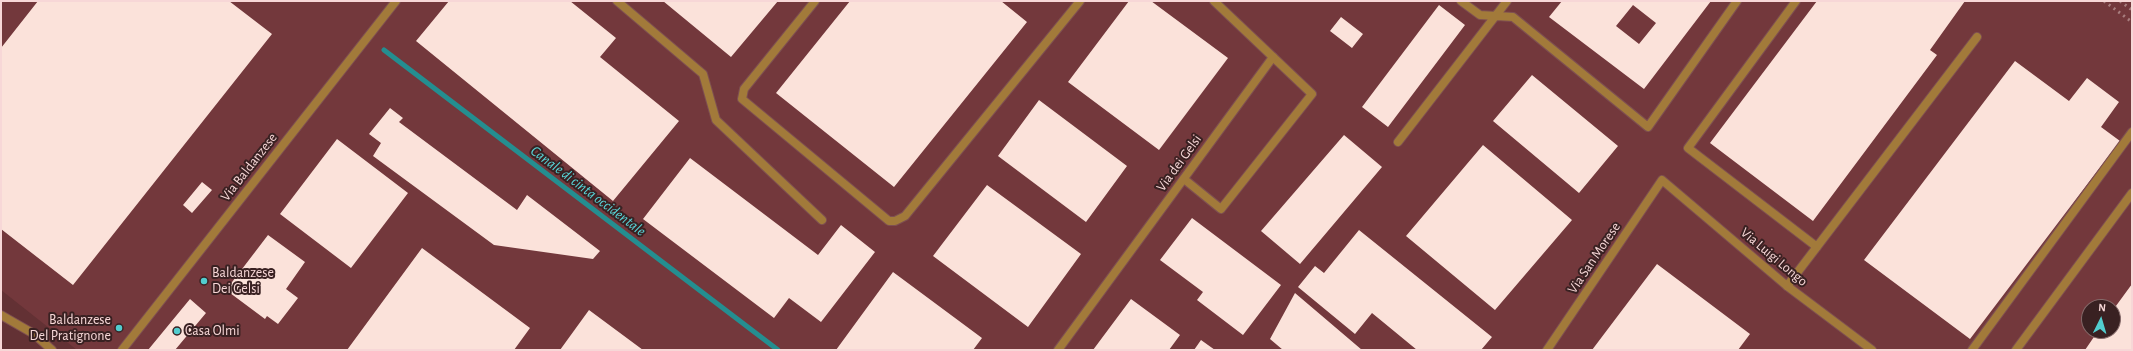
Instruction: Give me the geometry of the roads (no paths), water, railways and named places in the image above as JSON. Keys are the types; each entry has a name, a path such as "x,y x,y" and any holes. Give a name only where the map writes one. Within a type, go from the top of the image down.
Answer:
{"street":[{"name":"Via Baldanzese","path":"122,350 396,1"},
{"path":"617,1 703,74 716,120 822,220"},
{"path":"815,1 744,89 742,99 889,221 895,221 905,216 1080,1"},
{"path":"1184,179 1221,209 1312,94 1214,1"},
{"path":"1461,1 1480,15 1513,17 1648,127 1737,1"},
{"path":"1398,142 1507,1"},
{"path":"1796,1 1688,148 1818,247"},
{"path":"1788,286 1977,37"},
{"name":"Via dei Gelsi","path":"1058,350 1273,57"},
{"path":"1972,350 2132,132"},
{"name":"Via Luigi Longo","path":"1662,180 1788,286 1872,350"},
{"name":"Via San Morese","path":"1547,350 1662,180"},
{"path":"2016,350 2132,193"},
{"path":"1,315 34,334 52,350"}],"waterway":[{"name":"Canale di cinta occidentale","path":"384,50 778,350"}],"railway":[{"path":"2104,1 2132,22"},
{"path":"2120,1 2132,10"}],"place":[{"name":"Baldanzese Dei Gelsi","path":"204,281"},
{"name":"Baldanzese Del Pratignone","path":"119,328"},
{"name":"Casa Olmi","path":"177,331"}]}
